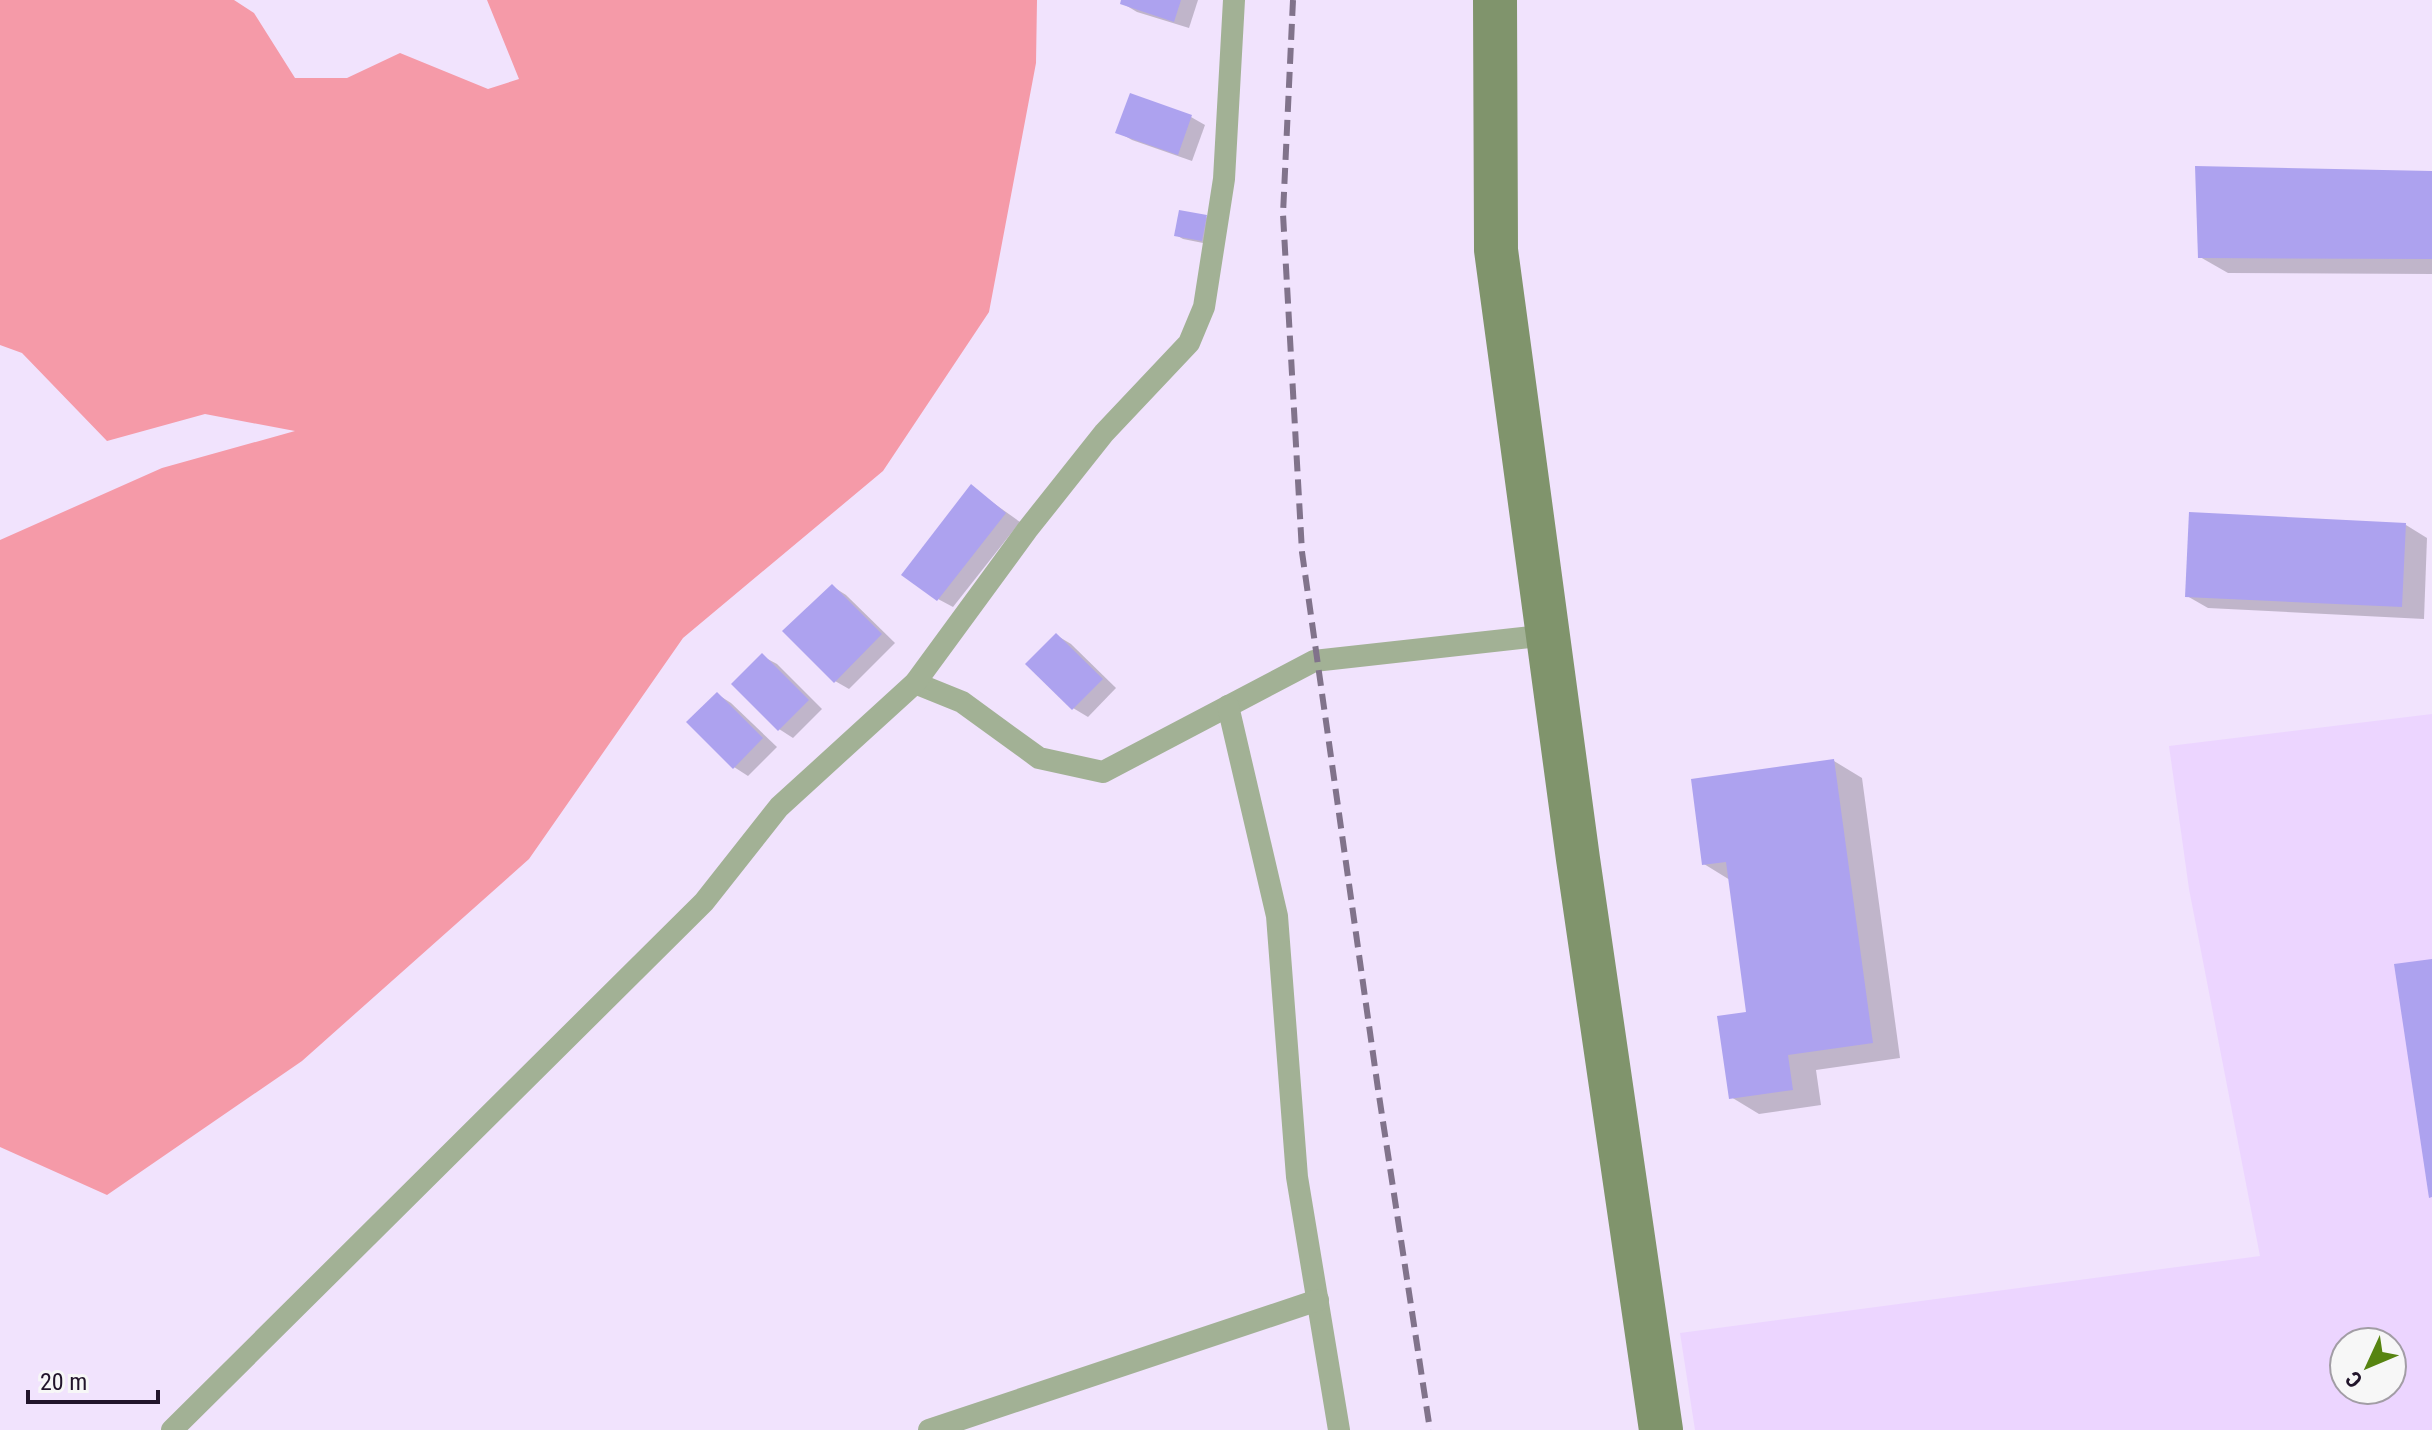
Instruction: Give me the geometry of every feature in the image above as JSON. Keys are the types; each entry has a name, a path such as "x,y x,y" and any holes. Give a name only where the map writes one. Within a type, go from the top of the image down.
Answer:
{"street":[{"path":"1495,0 1496,250 1578,859 1661,1430"}],"lane":[{"path":"172,1430 704,902 779,807 915,683 1027,530 1104,433 1189,343 1204,307 1224,179 1234,0"},
{"path":"915,683 962,702 1039,758 1103,772 1314,661 1548,635"},
{"path":"1228,706 1277,916 1297,1177 1339,1430"},
{"path":"929,1430 1318,1300"}],"shaded area":[{"path":"0,0 234,0 254,13 295,78 347,78 400,53 488,89 519,79 487,0 1037,0 1036,63 989,312 883,471 683,638 529,859 302,1061 107,1195 0,1147 0,540 162,468 295,431 205,414 107,441 22,353 0,345"},
{"path":"2432,714 2432,1430 1695,1430 1680,1333 2260,1256 2189,889 2169,746"}],"building":[{"path":"1121,0 1181,0 1174,22 1120,4"},
{"path":"1130,93 1192,115 1178,155 1115,133"},
{"path":"2195,166 2432,171 2432,259 2198,258"},
{"path":"1179,210 1207,215 1202,241 1174,236"},
{"path":"971,484 1006,513 937,601 901,575"},
{"path":"2189,512 2406,523 2402,607 2185,597"},
{"path":"832,584 882,634 834,683 782,631"},
{"path":"1056,633 1103,679 1072,710 1025,664"},
{"path":"762,653 809,700 778,731 731,684"},
{"path":"717,692 763,738 733,769 686,722"},
{"path":"1834,759 1873,1043 1788,1055 1793,1090 1729,1099 1717,1016 1746,1012 1726,862 1702,865 1691,779"},
{"path":"2432,959 2432,1197 2429,1198 2394,964"}],"railway":[{"path":"1293,0 1283,214 1302,552 1430,1430"}]}
